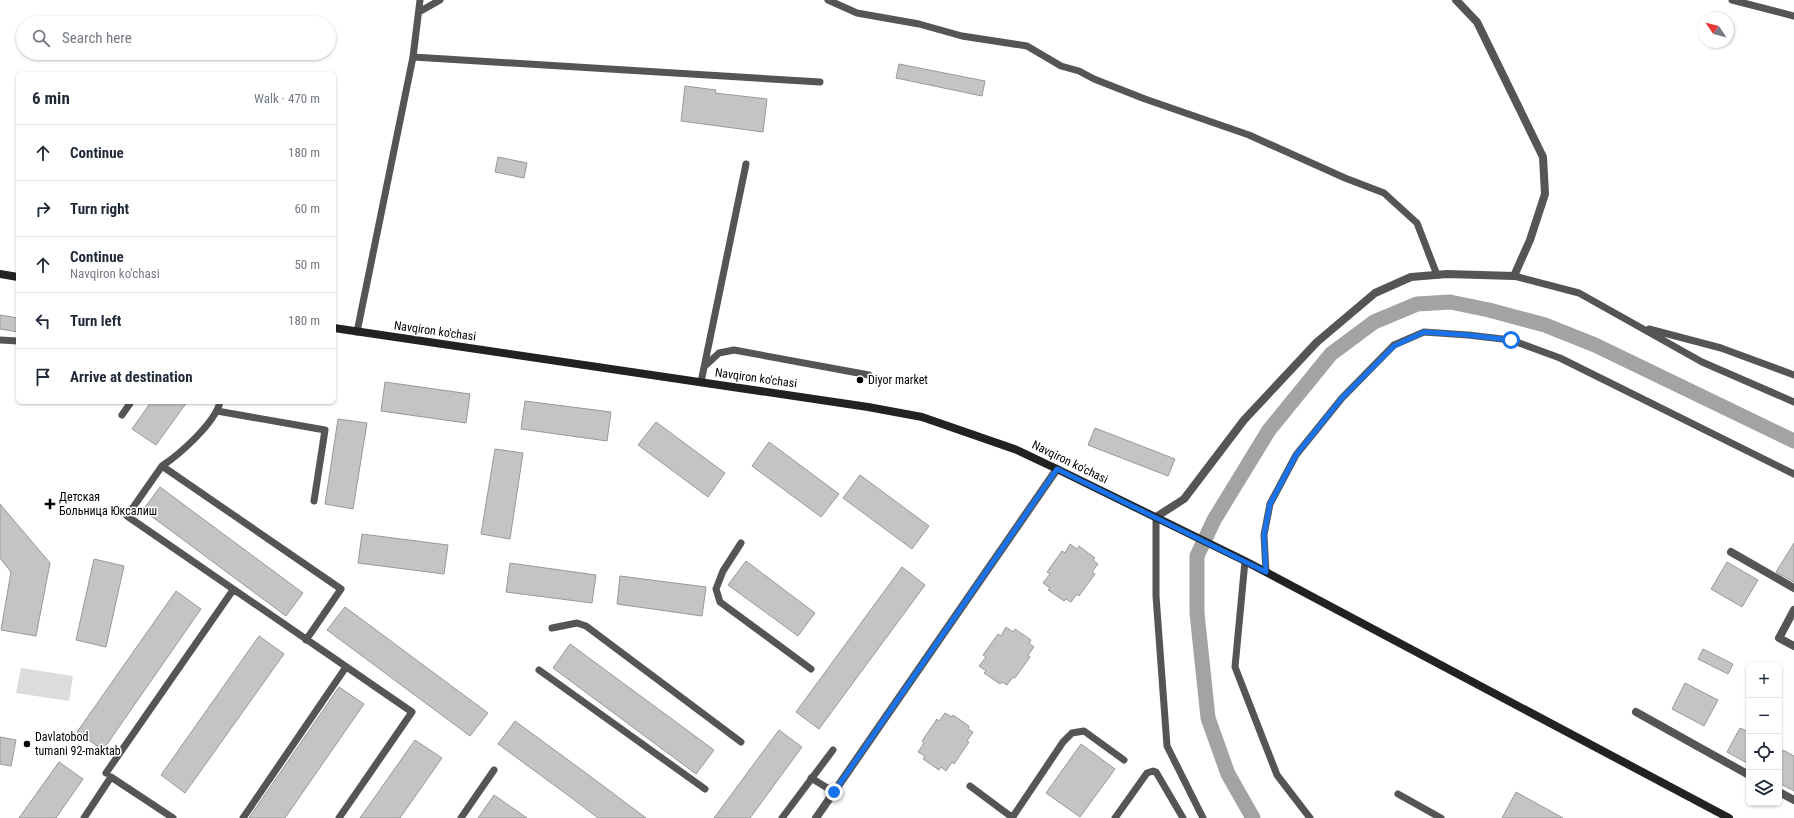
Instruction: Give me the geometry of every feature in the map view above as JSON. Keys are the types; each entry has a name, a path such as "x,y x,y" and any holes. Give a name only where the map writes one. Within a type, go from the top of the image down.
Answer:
{"main road":[{"path":"0,274 16,277"},
{"name":"Navqiron ko'chasi","path":"336,328 868,407 922,417 1017,450 1245,560 1729,818"}],"street":[{"path":"1156,517 1184,499 1244,420 1317,342 1374,293 1411,277 1437,275 1514,276 1530,240 1545,194 1543,157 1477,22 1456,0"},
{"path":"816,818 1057,469"},
{"path":"1731,552 1794,588"},
{"path":"1794,610 1779,638 1794,646"},
{"path":"1636,712 1746,773"},
{"path":"1782,794 1794,800"}],"lane":[{"path":"357,332 413,56 420,0"},
{"path":"418,12 440,0"},
{"path":"828,0 857,13 919,24 962,36 1027,46 1062,66 1079,71 1094,79 1145,99 1249,135 1345,178 1384,193 1417,223 1437,275"},
{"path":"1732,0 1794,16"},
{"path":"413,56 820,82"},
{"path":"701,382 746,164"},
{"path":"1514,276 1579,294 1702,362 1794,402"},
{"path":"1638,326 1721,348 1794,375"},
{"path":"1266,572 1264,535 1270,504 1296,455 1342,398 1394,346 1424,332 1511,340 1560,358 1794,474"},
{"path":"0,340 16,341"},
{"path":"704,366 719,353 734,350 869,375"},
{"path":"122,415 130,404"},
{"path":"219,404 217,411 179,454 162,466 127,516 412,712 339,818"},
{"path":"217,411 326,430 314,501"},
{"path":"162,466 341,589 306,640"},
{"path":"1156,517 1156,596 1167,746 1203,818"},
{"path":"741,543 723,571 716,589 720,602 811,669"},
{"path":"1245,560 1235,667 1276,775 1310,818"},
{"path":"106,773 233,590"},
{"path":"552,628 577,623 586,626 741,742"},
{"path":"243,818 346,667"},
{"path":"539,670 705,789"},
{"path":"970,786 1012,818 1063,742 1072,733 1084,731 1124,760"},
{"path":"782,818 833,750"},
{"path":"461,818 494,770"},
{"path":"1114,818 1147,773 1152,771 1156,772 1183,818"},
{"path":"84,818 111,777 173,818"},
{"path":"811,778 834,792"},
{"path":"1398,794 1441,818"}],"shaded area":[{"path":"21,668 73,676 69,701 16,693"}],"building":[{"path":"899,64 985,81 982,96 896,78"},
{"path":"685,86 716,90 715,93 767,99 763,132 681,121"},
{"path":"498,157 527,163 524,178 495,172"},
{"path":"0,315 16,318 16,332 0,329"},
{"path":"385,382 470,394 466,423 381,411"},
{"path":"525,401 611,412 607,441 521,429"},
{"path":"150,404 186,404 156,445 132,429"},
{"path":"338,419 367,423 353,509 325,504"},
{"path":"656,422 725,473 708,497 638,445"},
{"path":"1095,428 1175,459 1168,476 1088,445"},
{"path":"769,442 839,494 821,517 752,466"},
{"path":"495,449 523,453 510,539 481,534"},
{"path":"860,475 929,526 912,549 843,498"},
{"path":"160,487 303,593 286,616 143,510"},
{"path":"0,504 50,563 36,636 1,630 11,572 0,558"},
{"path":"362,534 448,545 444,574 358,563"},
{"path":"1794,543 1794,582 1776,572"},
{"path":"1070,544 1077,549 1079,546 1095,558 1093,560 1098,564 1092,572 1095,574 1079,596 1077,594 1071,602 1066,599 1064,601 1048,590 1050,588 1043,583 1050,574 1047,572 1062,551 1065,553"},
{"path":"94,559 124,566 106,647 76,640"},
{"path":"746,561 815,613 798,636 728,585"},
{"path":"1727,562 1758,580 1742,607 1711,589"},
{"path":"510,563 596,575 592,603 506,592"},
{"path":"902,567 925,585 819,729 796,712"},
{"path":"620,576 706,587 702,616 617,604"},
{"path":"176,591 201,609 103,750 77,732"},
{"path":"345,607 488,713 470,736 327,630"},
{"path":"1006,627 1013,632 1015,629 1031,640 1029,643 1034,647 1028,655 1030,657 1015,678 1013,677 1007,685 1002,682 1000,684 984,673 986,671 979,666 986,657 983,655 998,634 1001,636"},
{"path":"259,636 284,654 185,793 161,775"},
{"path":"570,644 714,750 696,774 553,668"},
{"path":"1703,649 1733,664 1728,674 1698,659"},
{"path":"1685,683 1718,700 1704,726 1672,709"},
{"path":"339,687 364,704 285,818 249,818"},
{"path":"945,713 952,717 953,715 969,726 968,729 973,732 967,741 969,742 954,764 952,762 946,771 941,767 939,770 923,759 925,756 918,752 924,743 922,741 937,719 939,721"},
{"path":"515,721 646,818 598,818 498,744"},
{"path":"1740,728 1746,731 1746,762 1727,752"},
{"path":"779,730 802,747 750,818 714,818"},
{"path":"0,737 16,740 11,766 0,764"},
{"path":"415,740 442,758 400,818 360,818"},
{"path":"1081,744 1115,769 1080,817 1046,793"},
{"path":"1783,750 1794,756 1794,791 1782,785"},
{"path":"59,762 83,779 56,818 19,818"},
{"path":"1516,792 1563,818 1502,818"},
{"path":"494,795 527,818 478,818"}],"waterway":[{"path":"1253,818 1228,774 1208,718 1197,613 1197,556 1214,520 1269,430 1331,354 1374,322 1417,304 1450,302 1489,310 1545,325 1595,345 1794,441"}],"place":[{"name":"Diyor market","path":"860,380"},
{"name":"Детская Больница Юксалиш","path":"50,504"},
{"name":"Davlatobod tumani 92-maktab","path":"27,744"}],"route":[{"path":"834,792 1057,469 1245,560 1266,572 1264,535 1270,504 1296,455 1342,398 1394,346 1424,332 1511,340"}]}
